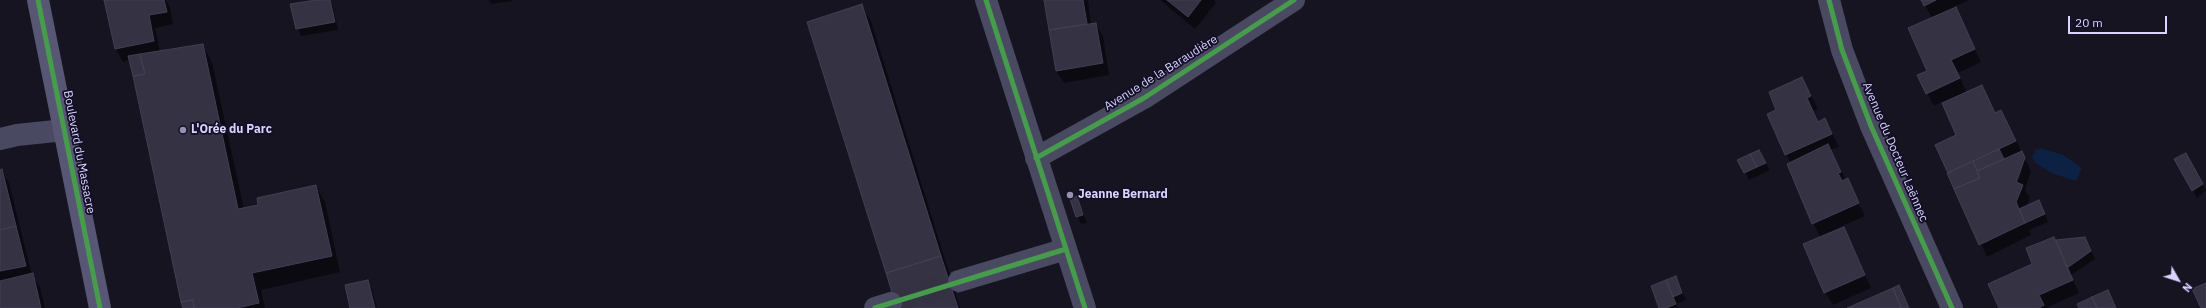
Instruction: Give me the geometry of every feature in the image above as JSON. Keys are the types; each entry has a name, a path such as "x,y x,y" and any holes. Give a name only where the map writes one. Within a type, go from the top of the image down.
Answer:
{"main road":[{"name":"Boulevard du Massacre","path":"38,0 100,308"}],"street":[{"path":"986,0 1085,308"},
{"name":"Avenue de la Baraudière","path":"1036,158 1144,98 1294,0"},
{"name":"Avenue du Docteur Laënnec","path":"1829,0 1842,50 1871,126 1952,308"},
{"path":"0,139 17,135 65,130"},
{"path":"959,281 1066,249"}],"water":[{"path":"2040,148 2063,155 2082,168 2076,181 2054,174 2034,162 2035,160 2032,158 2036,149 2039,150"}],"building":[{"path":"104,0 164,0 167,12 149,15 154,41 115,49"},
{"path":"316,0 330,0 335,22 296,29 290,4"},
{"path":"1044,0 1083,0 1087,24 1049,30"},
{"path":"1167,0 1201,0 1188,17"},
{"path":"1921,0 1936,0 1924,6"},
{"path":"862,4 941,256 886,273 807,22"},
{"path":"1956,7 1975,49 1951,60 1960,78 1926,94 1917,75 1927,71 1908,28"},
{"path":"1096,23 1103,63 1056,71 1049,30"},
{"name":"L'Orée du Parc","path":"203,44 238,209 258,205 257,198 316,185 332,256 252,273 259,303 237,308 194,308 193,300 181,302 133,76 145,74 140,54"},
{"path":"140,54 145,74 133,76 128,56"},
{"path":"1802,77 1811,96 1807,98 1818,122 1825,118 1832,134 1785,155 1767,114 1776,110 1769,92"},
{"path":"1982,85 1995,113 2001,110 2016,141 1948,173 1935,145 1956,135 1942,103"},
{"path":"1828,144 1841,172 1838,173 1842,181 1848,178 1859,203 1812,224 1787,164"},
{"path":"1999,149 2004,159 1977,171 1973,161"},
{"path":"1759,150 1766,163 1757,167 1750,154"},
{"path":"2022,151 2025,158 2016,182 2023,185 2016,202 2025,223 1979,245 1954,189 1980,178 1977,171"},
{"path":"2186,153 2203,184 2192,191 2174,159"},
{"path":"1750,154 1757,167 1744,173 1737,160"},
{"path":"1973,161 1980,178 1954,189 1947,173"},
{"path":"2,169 16,226 0,230 0,170"},
{"path":"1077,196 1083,215 1076,217 1070,199"},
{"path":"2039,200 2045,214 2025,223 2019,209"},
{"path":"16,226 26,266 0,271 0,230"},
{"path":"1844,227 1865,275 1824,293 1803,244"},
{"path":"2054,237 2073,280 2039,295 2044,305 2039,308 1999,308 1988,284 2032,264 2026,248"},
{"path":"2085,237 2091,251 2067,268 2056,240"},
{"path":"941,256 958,308 897,308 886,273"},
{"path":"33,273 41,308 0,308 0,281"},
{"path":"1676,276 1682,293 1673,297 1666,280"},
{"path":"368,280 375,308 350,308 345,285"},
{"path":"1666,280 1676,304 1666,308 1659,308 1651,286"},
{"path":"2206,283 2206,308 2201,308 2192,289"},
{"path":"1899,285 1909,308 1901,308 1893,288"},
{"path":"1893,288 1901,308 1847,308"},
{"path":"2108,290 2116,308 2097,308 2092,297"},
{"path":"2092,297 2097,308 2079,308 2077,304"},
{"path":"193,300 194,308 183,308 181,302"}],"tunnel":[{"path":"891,303 959,281"}],"cycle path":[{"path":"38,0 100,308"},
{"path":"986,0 1085,308"},
{"path":"1036,158 1144,98 1294,0"},
{"path":"1829,0 1842,50 1871,126 1952,308"},
{"path":"875,308 1066,249"}],"place":[{"name":"L'Orée du Parc","path":"183,130"},
{"name":"Jeanne Bernard","path":"1070,195"}]}
